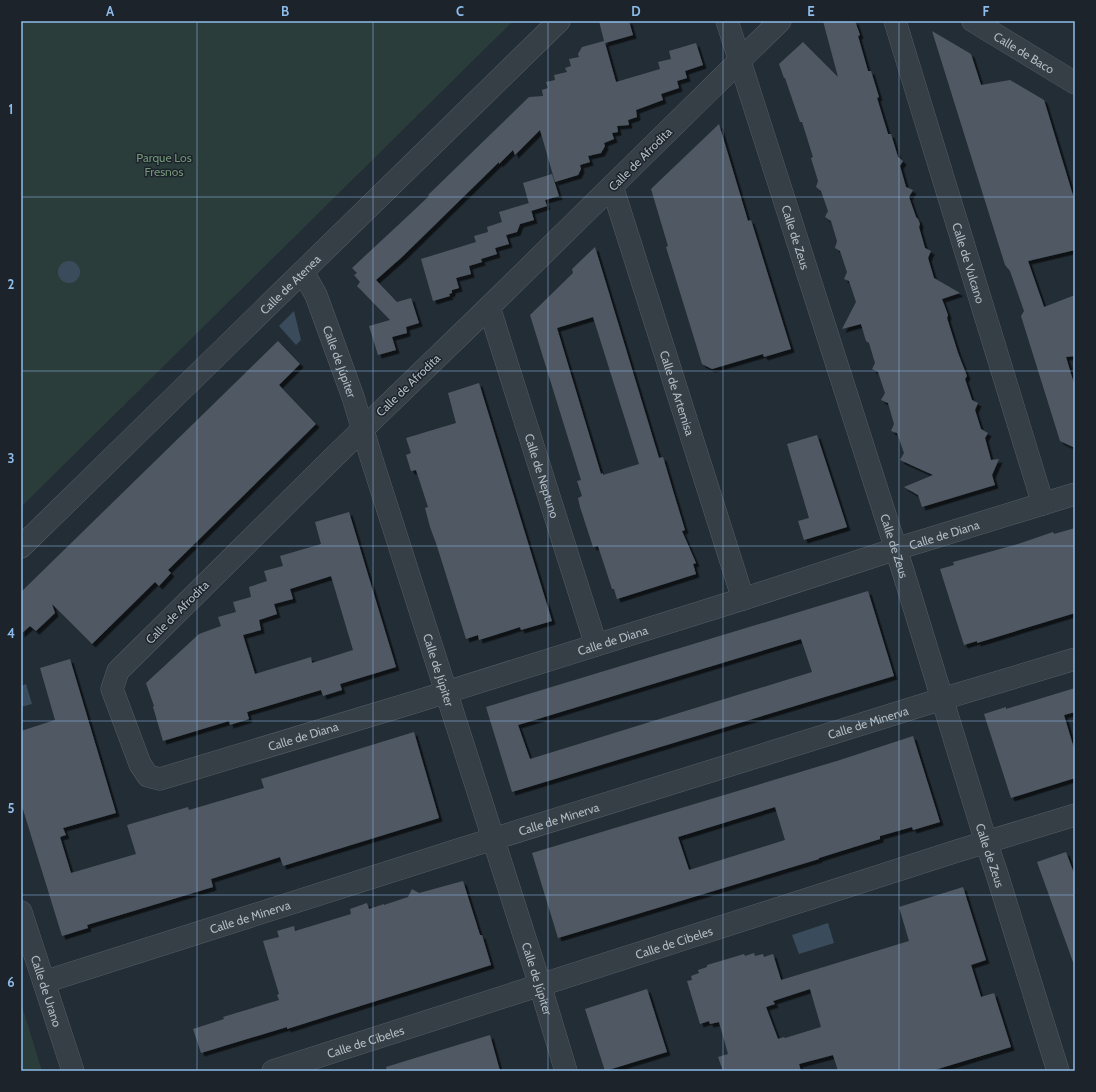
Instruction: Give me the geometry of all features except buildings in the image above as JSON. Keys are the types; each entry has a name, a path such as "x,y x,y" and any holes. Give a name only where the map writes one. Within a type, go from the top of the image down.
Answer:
{"street":[{"name":"Calle de Atenea","path":"21,548 156,414 559,21"},
{"name":"Calle de Zeus","path":"727,21 896,549 1058,1071"},
{"name":"Calle de Afrodita","path":"148,776 140,764 112,689 118,671 780,21"},
{"name":"Calle de Vulcano","path":"895,21 1043,504"},
{"name":"Calle de Baco","path":"972,21 1075,83"},
{"name":"Calle de Artemisa","path":"612,186 743,599"},
{"name":"Calle de Júpiter","path":"303,272 316,295 363,429 566,1071"},
{"name":"Calle de Neptuno","path":"489,307 596,645"},
{"name":"Calle de Diana","path":"148,776 160,780 446,692 743,599 896,549 1075,494"},
{"name":"Calle de Minerva","path":"44,982 461,849 1075,659"},
{"name":"Calle de Cibeles","path":"273,1071 986,842 1075,815"},
{"name":"Calle de Urano","path":"21,912 73,1071"}],"green space":[{"name":"Parque Los Fresnos","path":"21,21 513,21 21,507"},
{"path":"21,1003 42,1071 21,1071"}],"water":[{"path":"65,261 73,261 80,268 80,276 73,283 65,283 58,276 58,268"},
{"path":"294,311 301,340 296,345 279,326"},
{"path":"26,684 32,704 21,707 21,686"},
{"path":"828,923 834,943 799,954 792,935"}]}
